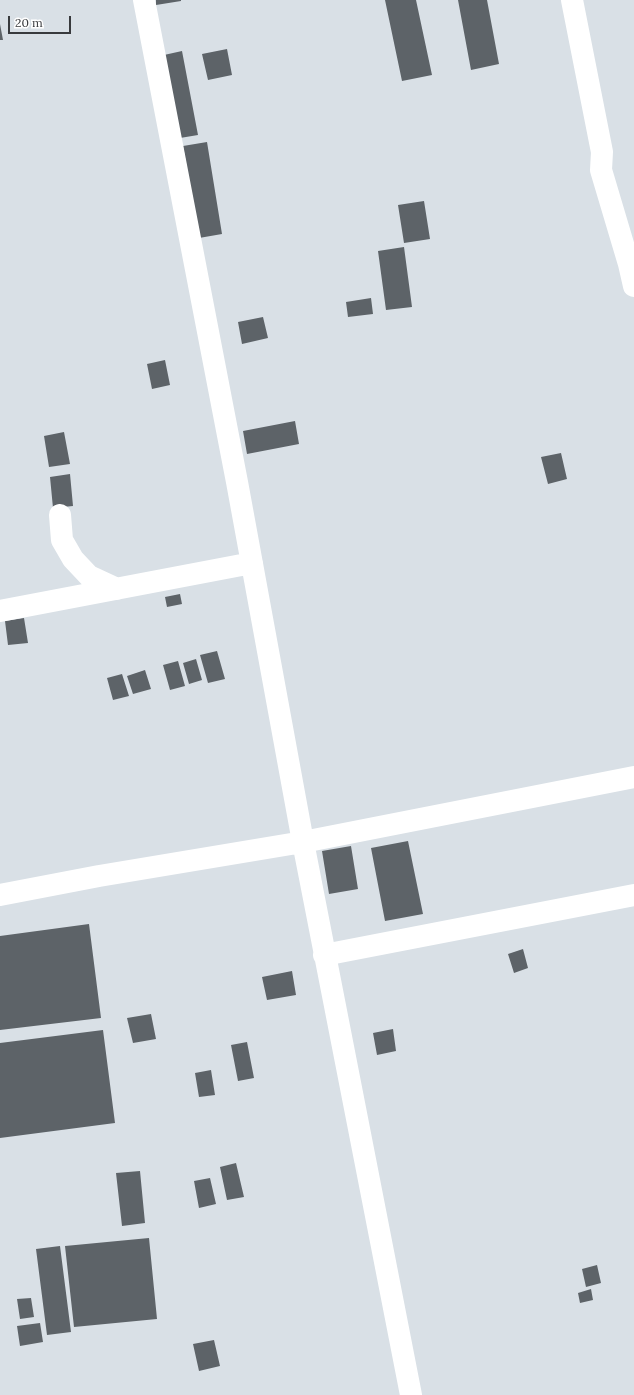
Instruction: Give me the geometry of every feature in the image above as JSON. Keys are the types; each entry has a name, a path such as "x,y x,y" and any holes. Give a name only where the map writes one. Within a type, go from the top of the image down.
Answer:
{"street":[{"path":"144,0 252,563 302,842 411,1395"},
{"path":"572,0 602,152 601,170 629,264 634,286"},
{"path":"60,514 62,540 73,559 89,576 117,589"},
{"path":"0,611 252,563"},
{"path":"0,895 99,876 302,842 634,777"},
{"path":"324,955 634,895"}],"building":[{"path":"156,0 181,0 181,1 156,5"},
{"path":"385,0 416,0 432,75 402,81"},
{"path":"458,0 487,0 499,64 471,70"},
{"path":"0,24 3,40 0,40"},
{"path":"227,49 232,75 208,80 202,54"},
{"path":"182,51 198,135 180,138 164,55"},
{"path":"207,142 222,234 199,238 183,146"},
{"path":"424,201 430,239 404,243 398,205"},
{"path":"404,247 412,307 386,310 378,251"},
{"path":"371,298 373,314 348,317 346,302"},
{"path":"263,317 268,338 242,344 238,322"},
{"path":"165,360 170,385 152,389 147,364"},
{"path":"295,421 299,444 247,454 243,431"},
{"path":"64,432 70,464 49,467 44,436"},
{"path":"561,453 567,479 548,484 541,457"},
{"path":"70,474 73,506 53,508 50,477"},
{"path":"180,594 182,604 167,607 165,597"},
{"path":"24,618 28,643 8,645 5,621"},
{"path":"217,651 225,679 208,683 200,655"},
{"path":"196,659 202,680 189,684 183,663"},
{"path":"178,661 185,686 170,690 163,665"},
{"path":"145,670 151,689 133,694 127,676"},
{"path":"122,674 129,696 113,700 107,678"},
{"path":"408,841 423,914 385,921 371,848"},
{"path":"351,846 358,889 329,894 322,851"},
{"path":"89,924 101,1018 0,1030 0,936"},
{"path":"523,949 528,968 514,973 508,954"},
{"path":"292,971 296,995 267,1000 262,977"},
{"path":"151,1014 156,1039 133,1043 127,1018"},
{"path":"393,1029 396,1051 377,1055 373,1033"},
{"path":"103,1030 115,1123 0,1138 0,1043"},
{"path":"247,1042 254,1078 238,1081 231,1045"},
{"path":"211,1070 215,1095 199,1097 195,1073"},
{"path":"236,1163 244,1197 227,1200 220,1167"},
{"path":"140,1171 145,1223 122,1226 116,1173"},
{"path":"210,1178 216,1204 199,1208 194,1181"},
{"path":"149,1238 157,1319 74,1327 65,1246"},
{"path":"60,1246 71,1332 47,1335 36,1249"},
{"path":"597,1265 601,1283 586,1287 582,1269"},
{"path":"591,1289 593,1300 580,1303 578,1293"},
{"path":"31,1298 34,1317 20,1319 17,1299"},
{"path":"40,1323 43,1342 20,1346 17,1326"},
{"path":"214,1340 220,1366 199,1371 193,1344"}]}
